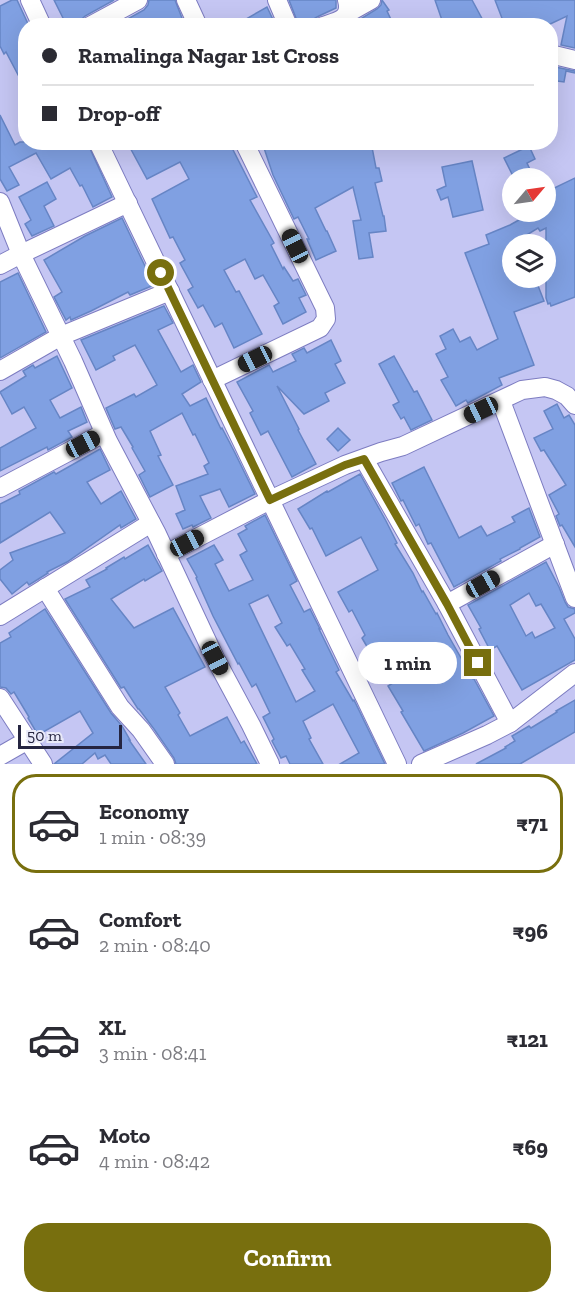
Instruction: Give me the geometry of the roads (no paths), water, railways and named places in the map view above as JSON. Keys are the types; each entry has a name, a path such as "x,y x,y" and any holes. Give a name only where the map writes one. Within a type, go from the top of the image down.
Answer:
{"street":[{"path":"30,0 38,18"},
{"path":"105,18 138,0"},
{"path":"186,0 194,18"},
{"path":"277,0 285,18"},
{"path":"347,6 371,0"},
{"path":"558,56 575,60"},
{"path":"103,150 398,764"},
{"path":"212,380 320,328 326,319 325,308 248,150"},
{"path":"0,202 21,254 104,433 270,764"},
{"path":"0,265 128,203"},
{"path":"0,371 61,336 170,291"},
{"path":"166,554 270,500 345,465 403,446 522,390 545,387 556,390 567,396 575,405"},
{"path":"501,400 575,598"},
{"path":"0,488 104,433"},
{"path":"364,459 447,604 510,723"},
{"path":"0,616 151,523"},
{"path":"447,604 555,544"},
{"path":"45,588 120,707 141,730 165,764"},
{"path":"421,764 510,723 575,673"},
{"path":"0,698 43,764"},
{"path":"0,756 28,740"}]}
